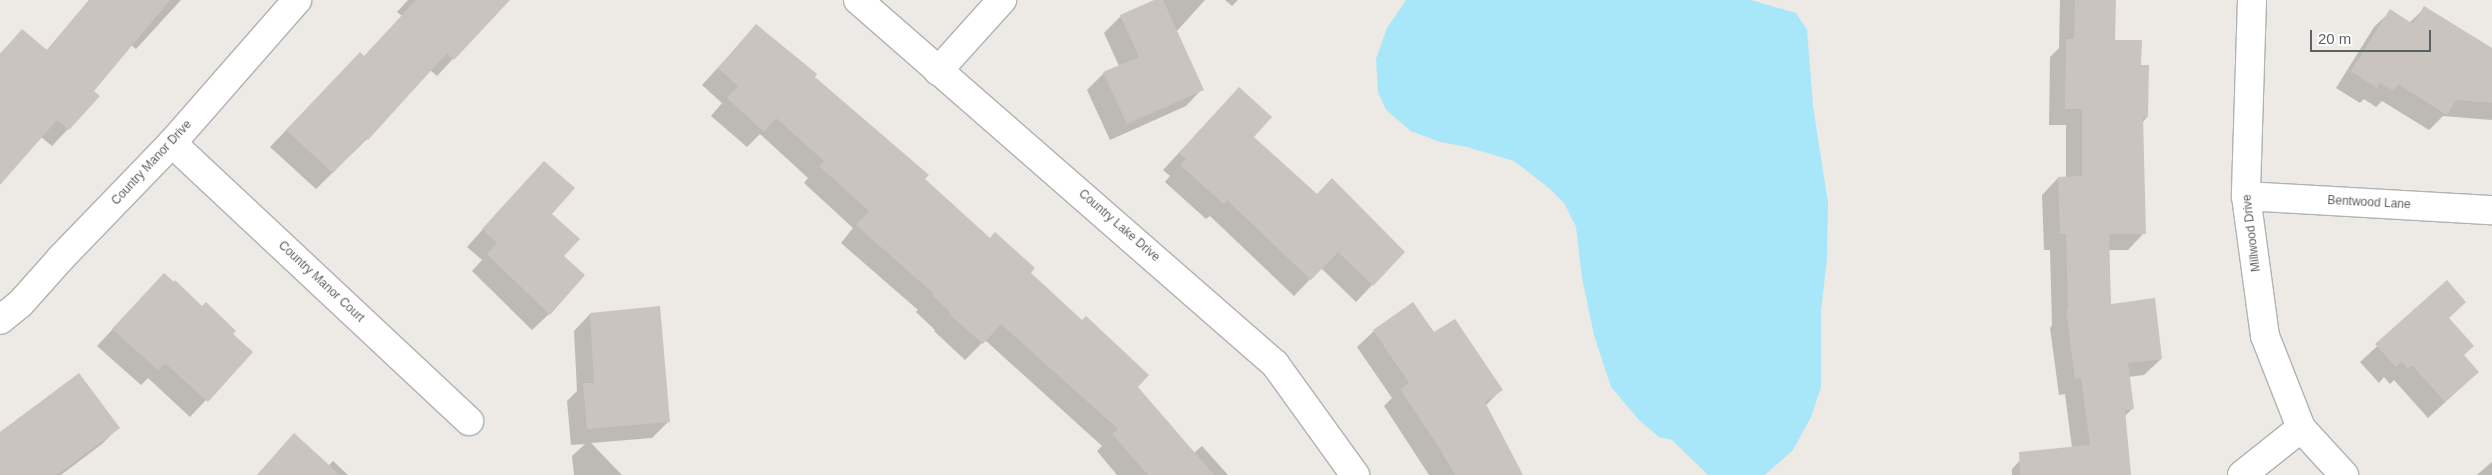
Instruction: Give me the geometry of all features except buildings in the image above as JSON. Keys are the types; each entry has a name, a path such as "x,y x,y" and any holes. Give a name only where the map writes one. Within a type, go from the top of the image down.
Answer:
{"street":[{"name":"Country Manor Drive","path":"0,320 20,304 61,258 172,143 297,0"},
{"name":"Country Lake Drive","path":"858,0 938,72 1145,248 1276,364 1355,475"},
{"path":"938,72 1002,0"},
{"name":"Millwood Drive","path":"2252,0 2246,196 2265,336 2301,428 2344,475"},
{"name":"Country Manor Court","path":"172,143 469,421"},
{"name":"Bentwood Lane","path":"2246,196 2492,210"},
{"path":"2242,475 2301,428"}],"water":[{"path":"1406,0 1751,0 1796,13 1807,30 1813,106 1828,203 1827,258 1821,312 1821,387 1811,417 1793,450 1765,475 1708,475 1672,440 1659,437 1638,419 1611,387 1594,335 1582,278 1576,227 1564,203 1549,188 1514,161 1467,147 1440,142 1411,131 1386,110 1378,92 1376,59 1387,28"}]}
